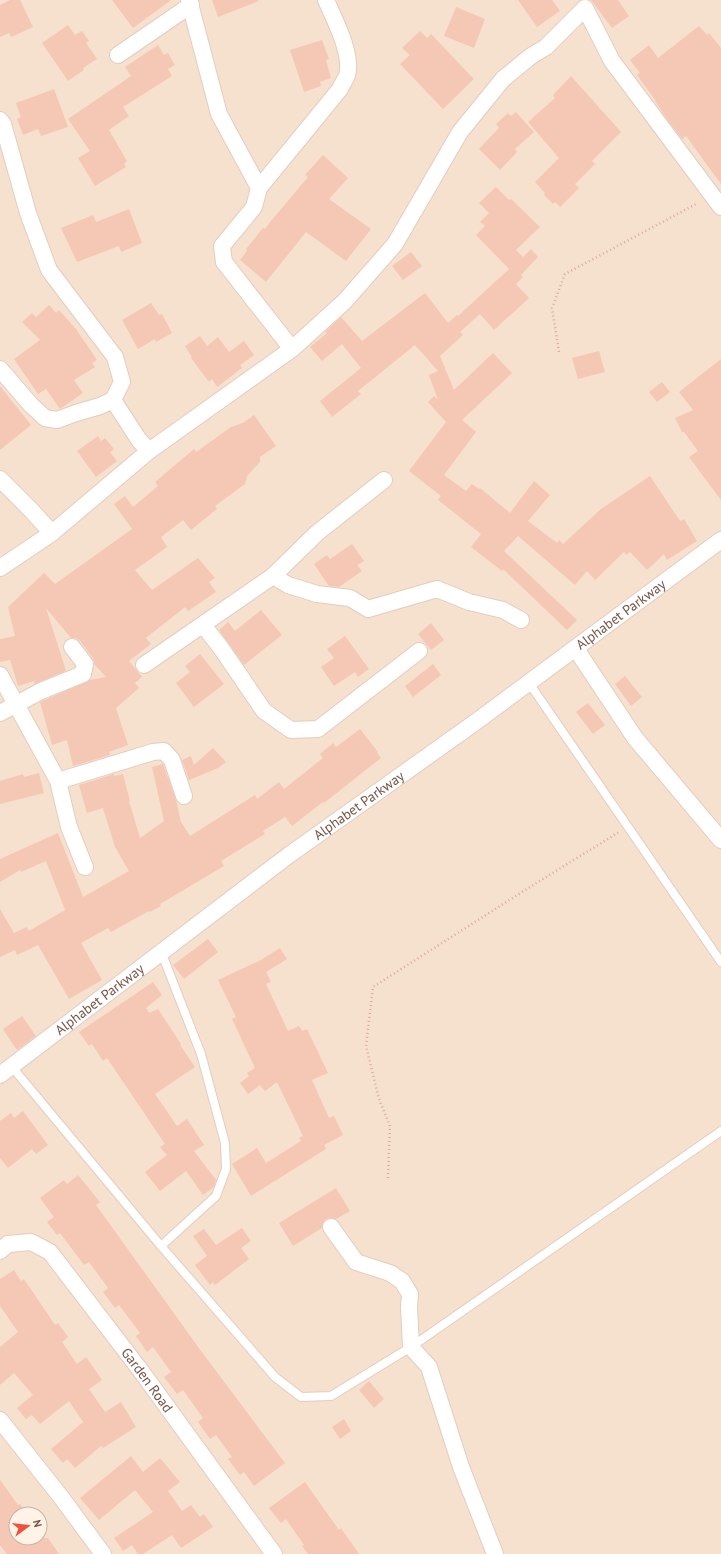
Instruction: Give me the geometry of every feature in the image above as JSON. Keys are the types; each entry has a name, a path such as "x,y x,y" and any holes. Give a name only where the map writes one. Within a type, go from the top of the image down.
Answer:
{"street":[{"path":"292,349 224,262 222,246 254,207 259,188 340,89 347,75 348,63 345,47 326,0"},
{"path":"118,55 190,2 219,114 259,188"},
{"path":"0,568 52,533 149,451 292,349 345,301 395,244 460,132 504,79 531,56 546,47 583,4 612,61 717,201"},
{"path":"0,120 3,124 28,213 49,270 115,357 122,382 113,400 100,406 57,420 45,418 31,405 0,369"},
{"path":"113,400 139,440 149,451"},
{"path":"0,479 52,533"},
{"path":"144,665 273,576 317,533 384,480"},
{"name":"Alphabet Parkway","path":"6,1071 162,954 289,856 576,649 721,540"},
{"path":"273,576 288,585 317,594 350,598 368,609 438,589 469,602 503,610 521,620"},
{"path":"203,625 221,648 264,711 291,730 318,729 419,651"},
{"path":"0,713 41,691 83,674 85,664 72,647"},
{"path":"576,649 635,738 721,840"},
{"path":"0,675 58,781 69,827 85,868"},
{"path":"58,781 153,752 164,751 172,760 184,796"},
{"path":"331,1227 356,1262 390,1273 402,1281 410,1294 410,1347 429,1367 461,1467 495,1554"},
{"name":"Garden Road","path":"0,1250 8,1244 31,1242 50,1252 141,1371 274,1554"},
{"path":"0,1420 61,1497 103,1554"}],"lane":[{"path":"529,683 721,962"},
{"path":"161,1246 216,1196 226,1169 225,1143 201,1054 162,954"},
{"path":"6,1071 275,1377 300,1397 331,1396 410,1347 721,1131"}],"path":[{"path":"559,352 552,308 565,274 717,201"},
{"path":"388,1178 390,1126 379,1099 366,1046 373,987 522,892 628,827"}],"shaded area":[{"path":"0,0 721,0 721,1554 0,1554"}],"building":[{"path":"10,0 20,0 33,27 11,37 9,33 0,37 0,5"},
{"path":"112,0 171,0 133,28"},
{"path":"212,0 258,0 259,1 218,17"},
{"path":"518,0 552,0 560,11 537,27"},
{"path":"591,0 618,0 629,16 612,28"},
{"path":"456,7 485,19 474,48 444,36"},
{"path":"68,25 75,35 82,31 89,41 86,43 97,59 83,68 84,70 68,81 42,43"},
{"path":"699,26 707,35 709,33 721,48 721,184 686,136 682,139 669,122 637,75 640,73 630,60 649,45 658,58"},
{"path":"420,31 427,38 431,34 474,79 443,109 400,64 410,55 402,48"},
{"path":"322,40 329,59 326,60 331,78 320,82 321,86 304,92 290,50"},
{"path":"158,45 164,55 168,53 175,65 168,69 172,76 123,107 129,116 109,130 127,161 124,164 126,167 95,186 78,158 90,151 68,119 131,76 125,67"},
{"path":"571,76 621,132 592,161 595,164 575,184 579,188 560,207 555,202 553,204 544,195 545,193 535,182 559,158 528,122 555,98 553,95"},
{"path":"54,89 68,127 41,136 38,129 23,135 17,119 21,117 16,103"},
{"path":"516,112 534,132 515,149 517,152 500,170 479,149 499,128 496,124 508,113 511,116"},
{"path":"323,155 348,178 329,199 371,229 346,261 306,232 266,282 240,260 247,251 246,249 263,228 265,229 308,177 305,175"},
{"path":"496,187 509,200 511,199 540,227 516,250 523,257 531,249 538,257 521,275 523,277 516,284 529,298 494,330 480,314 460,332 463,335 440,356 454,390 493,353 512,373 462,420 476,432 444,475 466,491 472,484 479,489 480,488 510,513 534,481 550,495 528,521 557,543 559,540 563,544 601,509 650,476 680,521 684,519 697,541 667,560 664,554 647,570 630,552 626,555 624,552 595,580 587,571 575,585 518,536 504,551 577,620 567,630 503,569 502,571 471,547 481,534 438,500 441,496 409,471 446,422 428,402 434,396 438,400 429,375 438,371 415,345 358,391 361,394 332,417 320,401 361,368 342,344 322,361 310,347 327,333 325,332 341,317 362,341 425,293 448,323 457,315 458,316 509,269 476,235 485,226 480,222 489,213 479,203"},
{"path":"129,209 142,243 121,252 119,246 77,262 61,228 93,215 96,222"},
{"path":"411,252 422,266 403,280 392,266"},
{"path":"151,303 159,315 162,314 172,333 156,342 155,339 138,349 122,320"},
{"path":"49,305 56,313 59,310 76,329 97,360 92,363 95,367 74,380 83,393 60,409 46,389 38,394 14,359 40,340 22,322 32,313 36,317"},
{"path":"200,336 207,346 218,337 229,352 244,341 254,355 240,365 242,368 217,387 212,379 209,382 191,358 192,357 185,346"},
{"path":"599,351 605,372 578,379 572,358"},
{"path":"721,359 721,500 689,457 698,451 684,432 682,432 675,418 693,410 679,392"},
{"path":"662,382 670,392 657,402 649,392"},
{"path":"0,386 31,425 0,450"},
{"path":"254,415 276,446 260,457 260,462 247,476 245,484 215,506 217,509 191,530 183,520 161,537 167,547 135,570 152,590 198,558 215,578 209,582 216,592 188,611 185,607 146,638 151,644 129,661 142,677 135,683 139,688 116,708 128,745 109,752 110,755 73,766 67,740 52,745 40,702 90,680 106,677 94,664 93,658 80,641 76,638 71,638 46,608 66,671 35,684 34,681 18,686 10,660 0,662 0,639 15,636 8,607 44,573 55,584 132,529 114,504 125,496 133,507 158,486 155,482 194,449 196,452 231,427 243,423"},
{"path":"98,436 101,441 105,438 114,449 110,452 117,461 96,477 77,451"},
{"path":"352,544 364,561 357,565 362,571 339,587 329,586 314,564 327,555 330,559"},
{"path":"261,610 282,635 244,665 219,630 228,622 235,631"},
{"path":"431,623 444,640 431,650 418,634"},
{"path":"345,636 369,669 358,677 355,672 334,686 321,667 334,658 327,649"},
{"path":"200,654 224,684 194,707 176,683 190,672 185,666"},
{"path":"433,664 441,675 413,697 405,686"},
{"path":"625,676 642,697 631,706 615,684"},
{"path":"588,703 605,725 593,734 576,712"},
{"path":"360,729 381,758 324,803 323,802 292,826 285,817 263,831 265,834 221,861 224,866 160,904 161,906 111,932 108,928 81,943 102,980 69,999 38,945 17,955 15,950 0,957 0,909 14,933 27,927 29,931 65,910 46,861 21,872 20,870 0,882 0,859 58,833 83,897 129,871 115,847 103,808 87,813 79,785 114,774 114,776 123,774 140,838 164,821 152,767 163,764 176,800 181,822 190,836 255,795 257,799 279,782 284,789 323,758 320,754 333,743 336,747"},
{"path":"213,748 226,762 218,768 189,780 182,760 191,756 194,765"},
{"path":"39,773 44,793 0,804 0,781 23,774 24,777"},
{"path":"208,939 218,952 184,979 173,965"},
{"path":"280,948 287,959 266,972 271,982 266,984 288,1031 299,1026 302,1031 307,1029 328,1073 312,1080 329,1118 334,1116 343,1135 324,1145 326,1149 251,1196 232,1164 257,1148 266,1163 301,1141 299,1138 303,1136 277,1082 265,1091 260,1085 248,1094 240,1083 249,1076 247,1073 255,1068 232,1019 236,1017 218,980 261,960"},
{"path":"153,982 162,995 146,1008 149,1013 158,1009 195,1067 155,1094 177,1126 187,1119 204,1145 194,1151 216,1180 214,1187 203,1195 186,1171 160,1191 145,1172 167,1155 160,1147 165,1144 107,1058 103,1061 92,1044 89,1046 79,1032"},
{"path":"22,1016 36,1036 17,1050 3,1029"},
{"path":"23,1111 48,1145 36,1154 32,1149 8,1168 0,1158 0,1121 11,1113 14,1118"},
{"path":"78,1175 100,1202 96,1205 201,1351 285,1463 254,1486 244,1472 240,1475 228,1459 232,1457 216,1435 210,1439 198,1422 203,1418 183,1390 177,1394 164,1377 171,1372 153,1347 147,1352 136,1336 140,1333 119,1305 115,1308 103,1292 108,1288 89,1262 84,1265 60,1233 57,1235 47,1222 54,1217 40,1198 64,1180 67,1184"},
{"path":"336,1188 350,1211 336,1219 326,1219 322,1228 293,1246 279,1223"},
{"path":"242,1228 251,1241 241,1248 249,1259 215,1285 213,1282 210,1285 195,1265 207,1256 193,1236 204,1229 216,1245"},
{"path":"14,1270 21,1281 24,1279 55,1325 58,1323 68,1337 62,1342 77,1364 86,1357 102,1380 89,1389 105,1412 121,1402 136,1427 103,1448 101,1446 75,1468 67,1459 63,1463 51,1449 83,1422 69,1401 40,1424 32,1415 26,1419 17,1408 33,1395 14,1373 0,1385 0,1347 18,1332 0,1306 0,1279"},
{"path":"369,1381 384,1399 374,1408 359,1390"},
{"path":"344,1419 351,1431 340,1439 332,1427"},
{"path":"131,1456 143,1472 160,1458 180,1482 168,1491 182,1511 191,1505 200,1517 204,1514 213,1527 181,1548 172,1535 143,1554 138,1554 132,1545 123,1551 114,1538 153,1512 135,1490 99,1520 80,1498"},
{"path":"0,1480 18,1505 20,1504 21,1506 8,1506 8,1546 48,1546 48,1538 59,1554 7,1554 0,1545"},
{"path":"305,1482 339,1530 341,1528 359,1554 308,1554 302,1546 304,1545 286,1519 281,1523 269,1508"}]}
